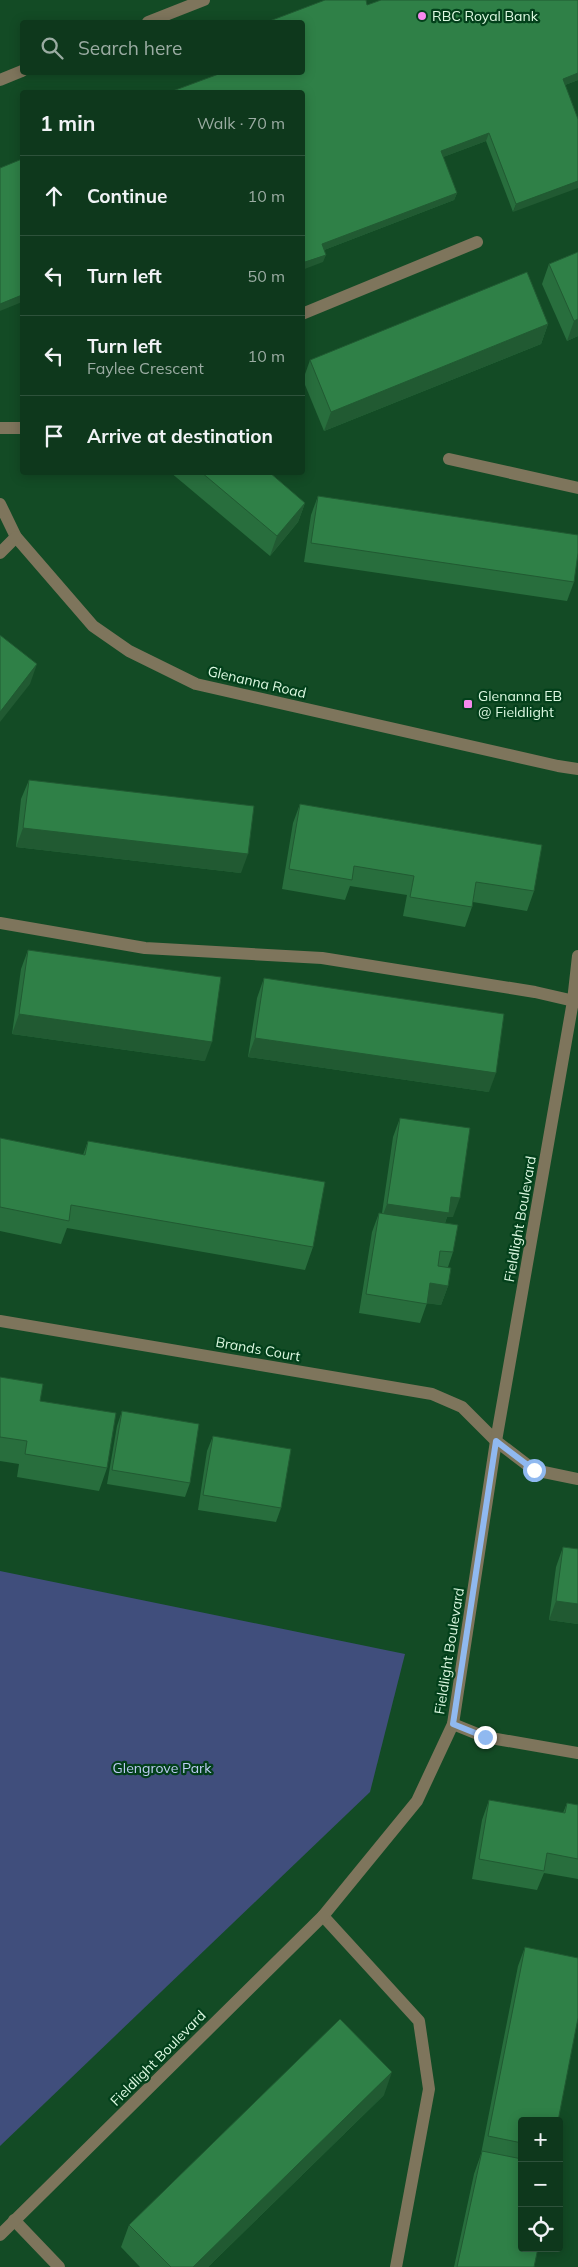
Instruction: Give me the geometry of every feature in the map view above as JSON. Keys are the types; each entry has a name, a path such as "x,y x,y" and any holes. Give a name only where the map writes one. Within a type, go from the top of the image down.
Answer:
{"street":[{"path":"153,20 204,0"},
{"path":"0,80 20,72"},
{"path":"305,313 478,242"},
{"path":"0,428 20,428"},
{"path":"449,459 578,488"},
{"name":"Glenanna Road","path":"0,504 16,537 92,626 129,652 196,684 578,769"},
{"path":"0,553 16,537"},
{"path":"0,922 145,948 322,958 535,992 575,1002"},
{"name":"Fieldlight Boulevard","path":"0,2235 323,1916 417,1801 453,1724 496,1441 575,1002 578,956"},
{"name":"Brands Court","path":"0,1321 432,1394 462,1407 496,1441"},
{"path":"496,1441 534,1470 578,1479"},
{"path":"453,1724 485,1737 578,1753"},
{"path":"323,1916 419,2021 429,2089 396,2267"},
{"path":"14,2220 59,2267"}],"green space":[{"name":"Glengrove Park","path":"0,1571 405,1654 370,1792 0,2146"}],"building":[{"path":"325,0 366,0 367,5 381,0 578,0 578,73 563,79 578,119 578,181 516,204 489,133 441,151 457,193 322,244 326,255 305,262 305,90 175,90 216,75 305,75 305,20 272,20"},
{"path":"20,160 20,296 0,304 0,168"},
{"path":"578,252 578,319 574,321 549,264"},
{"path":"527,272 548,324 331,412 310,360"},
{"path":"205,475 272,475 305,503 277,536"},
{"path":"318,496 578,535 578,553 574,582 311,543"},
{"path":"0,635 37,664 0,712"},
{"path":"29,780 254,806 248,854 23,828"},
{"path":"300,804 542,845 534,891 476,882 472,907 410,897 414,876 354,866 352,880 289,869"},
{"path":"28,950 221,977 212,1042 19,1014"},
{"path":"264,978 504,1014 496,1073 255,1038"},
{"path":"400,1118 470,1128 460,1198 451,1197 449,1213 387,1204"},
{"path":"0,1138 85,1155 88,1141 325,1182 313,1247 71,1205 69,1221 0,1207"},
{"path":"379,1213 458,1225 453,1252 440,1251 438,1266 451,1268 448,1286 430,1283 427,1304 366,1294"},
{"path":"0,1377 43,1384 40,1401 116,1413 107,1468 25,1454 27,1441 0,1437"},
{"path":"122,1411 199,1424 190,1483 112,1470"},
{"path":"213,1436 291,1449 281,1508 203,1495"},
{"path":"563,1547 578,1549 578,1604 556,1601"},
{"path":"489,1800 565,1813 567,1803 578,1805 578,1859 547,1853 544,1871 479,1859"},
{"path":"525,1947 578,1958 578,2018 559,2117 518,2117 518,2142 488,2136"},
{"path":"340,2019 392,2072 193,2267 171,2267 129,2225"},
{"path":"482,2151 518,2158 518,2252 537,2252 534,2267 457,2267"}],"place":[{"name":"RBC Royal Bank","path":"422,16"},
{"name":"Glenanna EB @ Fieldlight","path":"468,704"}],"route":[{"path":"485,1737 453,1724 496,1441 534,1470"}]}
